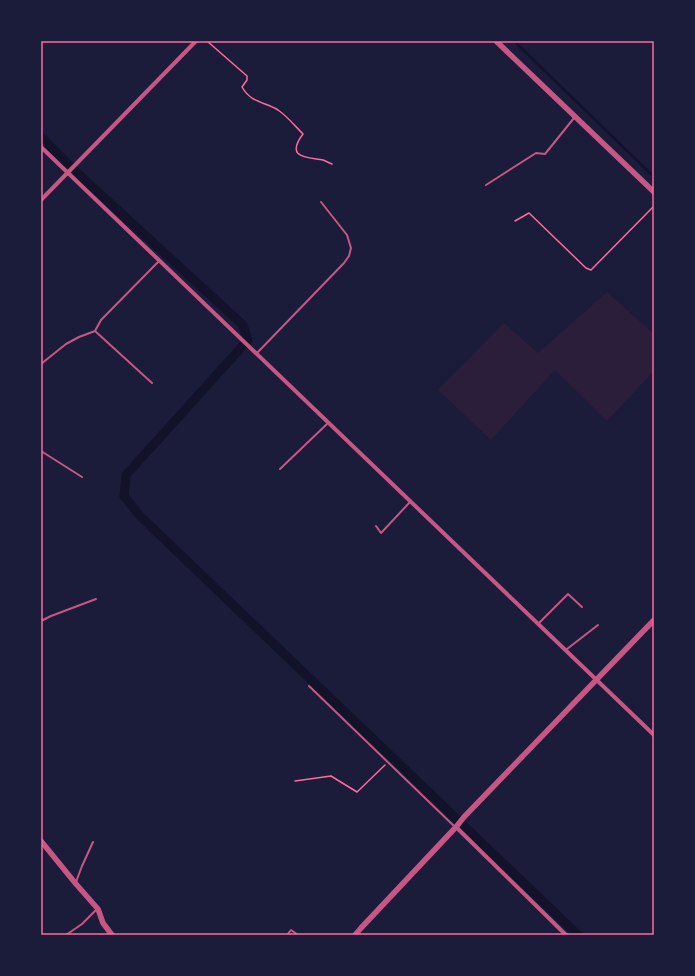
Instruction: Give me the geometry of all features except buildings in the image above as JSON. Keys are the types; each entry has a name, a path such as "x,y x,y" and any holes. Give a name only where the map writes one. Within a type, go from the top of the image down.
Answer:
{"street":[{"path":"41,200 196,41"},
{"path":"496,41 654,192"},
{"path":"41,147 654,735"},
{"path":"355,935 464,817 654,620"},
{"path":"456,827 566,935"},
{"path":"41,841 98,909 103,923 112,935"}],"lane":[{"path":"486,185 536,153 545,154 575,116"},
{"path":"257,353 349,256 351,248 347,235 321,202"},
{"path":"41,364 66,344 95,331 101,320 159,261"},
{"path":"95,331 152,384"},
{"path":"280,470 328,422"},
{"path":"41,451 82,477"},
{"path":"376,526 381,533 411,502"},
{"path":"538,624 568,594 582,607"},
{"path":"41,621 96,599"},
{"path":"566,650 598,626"},
{"path":"309,686 456,827"},
{"path":"76,884 93,842"},
{"path":"66,935 82,924 98,909"},
{"path":"287,935 291,930 298,935"}],"path":[{"path":"207,41 247,76 247,80 242,87 245,92 257,102 276,109 283,114 303,134 299,138 296,148 297,153 300,156 324,160 332,164"},
{"path":"515,221 529,213 586,268 591,270 654,206"},
{"path":"295,781 331,776 357,792 389,762"}],"shaded area":[{"path":"607,292 654,334 654,371 607,421 555,370 491,440 438,390 504,323 538,353"}],"waterway":[{"path":"514,41 654,177"},
{"path":"41,137 74,170 243,325 248,340 126,475 124,496 140,516 578,935"}]}
